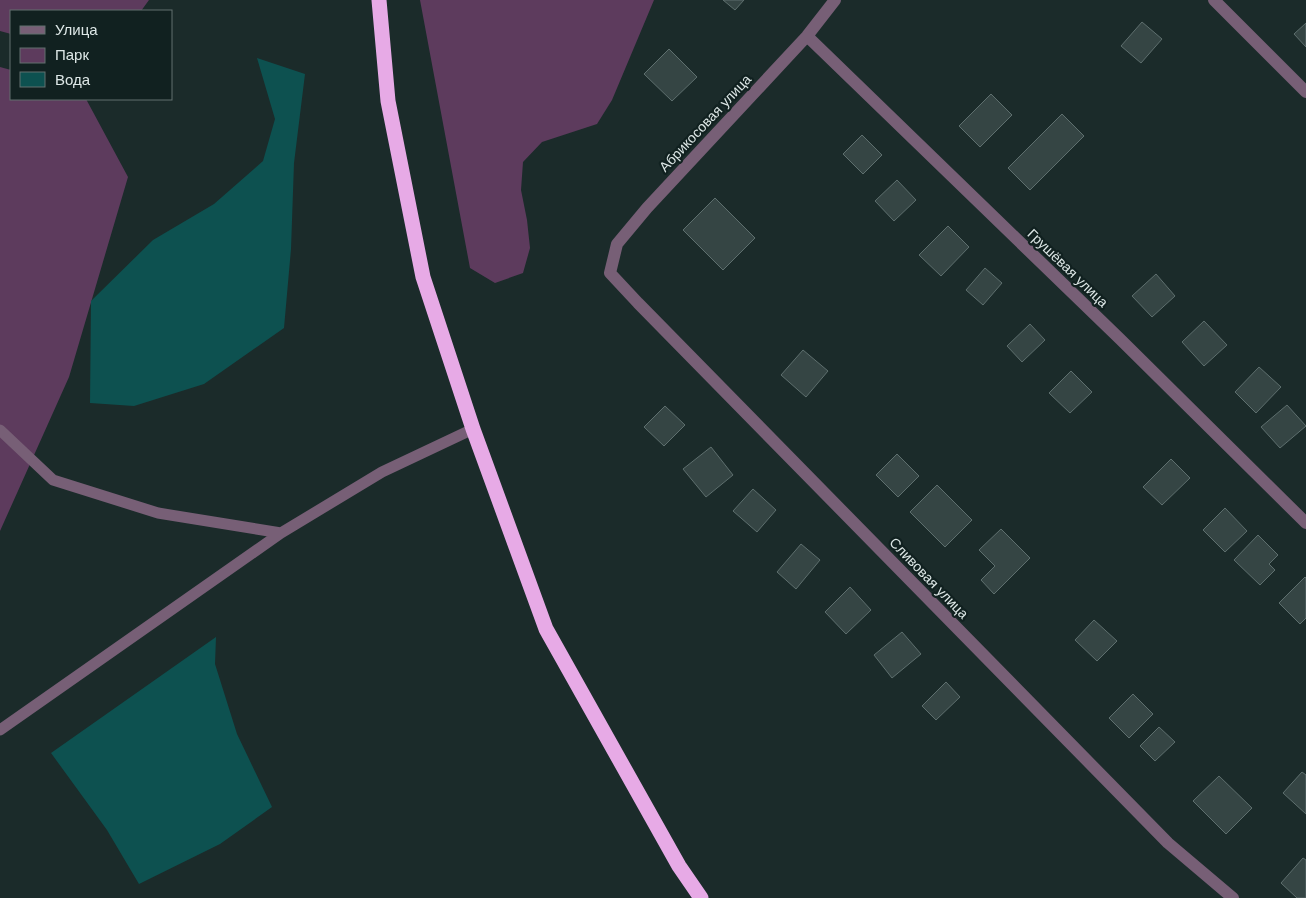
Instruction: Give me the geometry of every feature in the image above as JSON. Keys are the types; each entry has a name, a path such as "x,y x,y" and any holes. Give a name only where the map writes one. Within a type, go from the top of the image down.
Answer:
{"highway":[{"path":"379,0 388,101 423,277 473,429 546,629 679,866 701,898"}],"street":[{"name":"Абрикосовая улица","path":"610,273 617,244 807,36 835,0"},
{"path":"1214,0 1306,92"},
{"name":"Грушёвая улица","path":"807,36 1120,339 1306,523"},
{"name":"Сливовая улица","path":"610,273 1168,843 1233,898"}],"lane":[{"path":"0,730 281,533 382,472 473,429"},
{"path":"0,430 53,480 158,513 281,533"}],"green space":[{"path":"0,0 149,0 142,10 10,10 10,34 0,31"},
{"path":"420,0 654,0 612,100 597,124 542,142 523,162 521,190 530,248 523,273 495,283 470,268"},
{"path":"0,67 10,70 10,100 87,100 128,177 69,377 0,531"}],"water":[{"path":"257,58 305,74 294,163 291,249 284,328 204,384 134,406 90,403 91,301 153,240 214,204 263,161 275,119"},
{"path":"216,637 215,664 237,734 272,807 220,844 139,884 107,830 51,753"}],"building":[{"path":"723,0 744,0 735,10"},
{"path":"1142,22 1162,39 1141,63 1121,46"},
{"path":"1306,23 1306,47 1294,34"},
{"path":"669,49 697,77 672,101 644,74"},
{"path":"991,94 1012,115 980,147 959,126"},
{"path":"1062,114 1084,136 1030,190 1008,168"},
{"path":"862,135 882,155 863,174 843,154"},
{"path":"897,180 916,200 894,221 875,201"},
{"path":"715,198 755,238 723,270 683,230"},
{"path":"948,226 969,247 941,276 919,255"},
{"path":"985,268 1002,283 983,305 966,290"},
{"path":"1156,274 1175,296 1152,317 1132,296"},
{"path":"1204,321 1227,345 1204,366 1182,342"},
{"path":"1030,324 1045,340 1022,362 1007,346"},
{"path":"803,350 828,371 806,397 781,375"},
{"path":"1259,367 1281,387 1256,413 1235,392"},
{"path":"1071,371 1092,392 1070,413 1049,393"},
{"path":"1287,405 1306,426 1280,448 1261,427"},
{"path":"665,406 685,425 664,446 644,427"},
{"path":"711,447 733,475 706,497 683,469"},
{"path":"897,454 919,476 898,497 876,475"},
{"path":"1171,459 1190,478 1162,505 1143,487"},
{"path":"937,485 972,520 945,547 910,512"},
{"path":"753,489 776,510 757,532 733,511"},
{"path":"1225,508 1247,531 1225,552 1203,530"},
{"path":"1001,529 1030,558 994,594 981,580 995,566 979,550"},
{"path":"1258,535 1278,555 1269,564 1275,570 1260,585 1234,560"},
{"path":"801,544 820,560 796,589 777,572"},
{"path":"1305,577 1306,618 1300,624 1279,603"},
{"path":"850,587 871,610 846,634 825,612"},
{"path":"1094,620 1117,641 1097,661 1075,640"},
{"path":"902,632 921,654 892,678 874,655"},
{"path":"946,682 960,697 936,720 922,706"},
{"path":"1133,694 1153,714 1129,738 1109,718"},
{"path":"1159,727 1175,742 1155,761 1140,746"},
{"path":"1302,772 1306,775 1306,814 1283,793"},
{"path":"1219,776 1252,808 1226,834 1193,801"},
{"path":"1303,858 1306,860 1306,898 1297,898 1281,883"}]}
